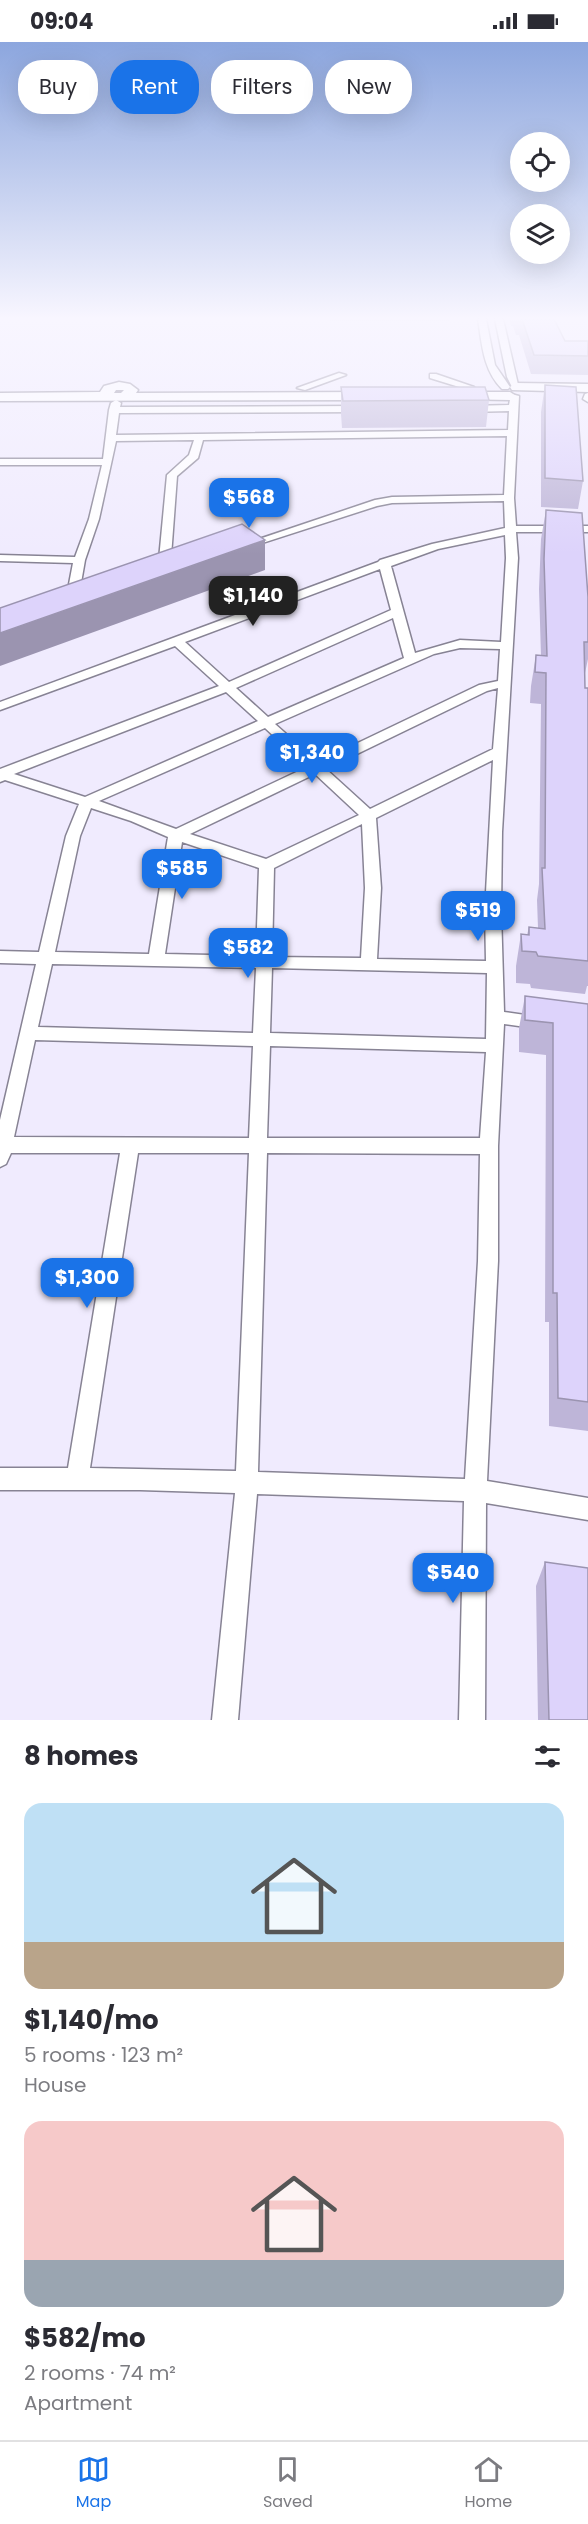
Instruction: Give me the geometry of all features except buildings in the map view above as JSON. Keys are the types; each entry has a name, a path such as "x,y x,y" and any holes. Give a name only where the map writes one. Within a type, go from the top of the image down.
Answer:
{"street":[{"path":"72,600 79,560 94,519 108,462 114,410 118,397"},
{"path":"114,410 370,397"},
{"path":"463,409 505,397"},
{"path":"472,1720 475,1490 488,1261 489,1146 496,1017 493,911 495,843 506,646 513,397"},
{"path":"112,438 513,433"},
{"path":"180,567 159,574 172,475 194,456 199,438"},
{"path":"0,462 108,462"},
{"path":"232,550 384,501 509,498"},
{"path":"0,706 384,562 448,542 509,533 588,529"},
{"path":"509,533 588,540"},
{"path":"0,558 79,560"},
{"path":"384,562 410,659"},
{"path":"0,776 36,759 148,719 228,687 397,612"},
{"path":"176,640 318,767 369,816 373,888 369,964"},
{"path":"489,1146 130,1146 1,1150 73,836 87,801 430,651 460,644 506,646"},
{"path":"176,835 483,688 504,683"},
{"path":"0,776 87,801 176,835 267,865 501,751"},
{"path":"156,960 176,835"},
{"path":"225,1720 247,1481 267,865"},
{"path":"0,957 496,967"},
{"path":"496,1017 552,1025"},
{"path":"28,1033 494,1046"},
{"path":"77,1479 110,1288 130,1146"},
{"path":"0,1479 247,1481 475,1490 588,1509"}]}
